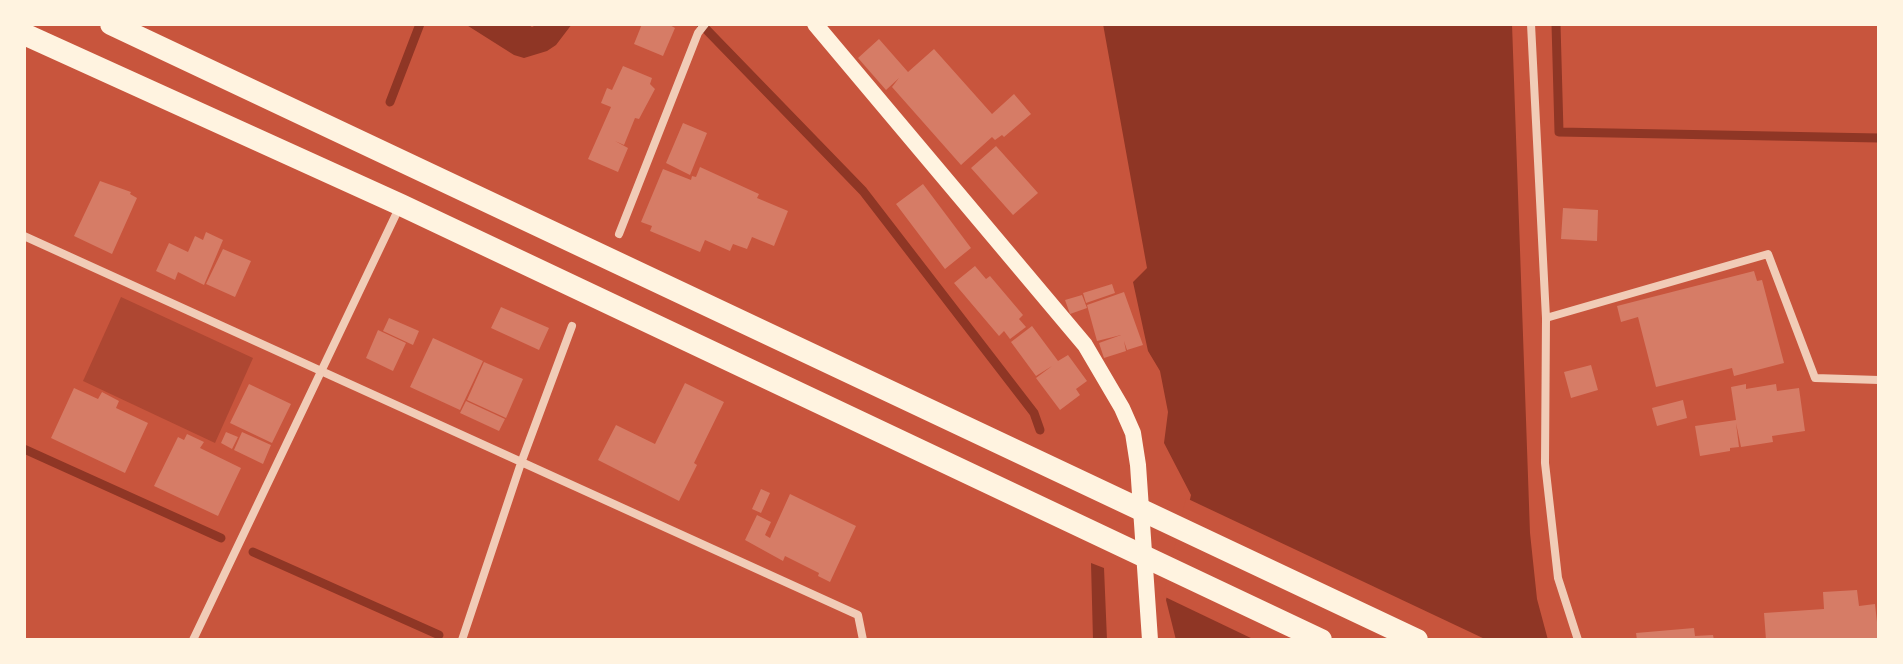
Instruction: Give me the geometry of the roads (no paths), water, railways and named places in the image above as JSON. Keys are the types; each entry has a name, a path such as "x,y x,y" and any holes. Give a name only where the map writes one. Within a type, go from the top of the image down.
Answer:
{"highway":[{"path":"111,24 1417,640"},
{"path":"24,34 401,205 1321,640"}],"main road":[{"path":"815,24 1085,345 1122,408 1133,433 1149,515 1150,640"}],"street":[{"path":"619,234 698,33 705,24"},
{"path":"1531,24 1546,318 1545,463 1558,578 1578,640"},
{"path":"193,640 401,205"},
{"path":"24,236 858,615 863,640"},
{"path":"1546,318 1768,254 1815,378 1879,380"},
{"path":"462,640 521,463 572,326"}],"waterway":[{"path":"390,102 420,24"},
{"path":"701,24 863,191 1034,413 1040,430"},
{"path":"1556,24 1559,132 1879,138"},
{"path":"24,449 221,538"},
{"path":"253,552 439,635"}]}
